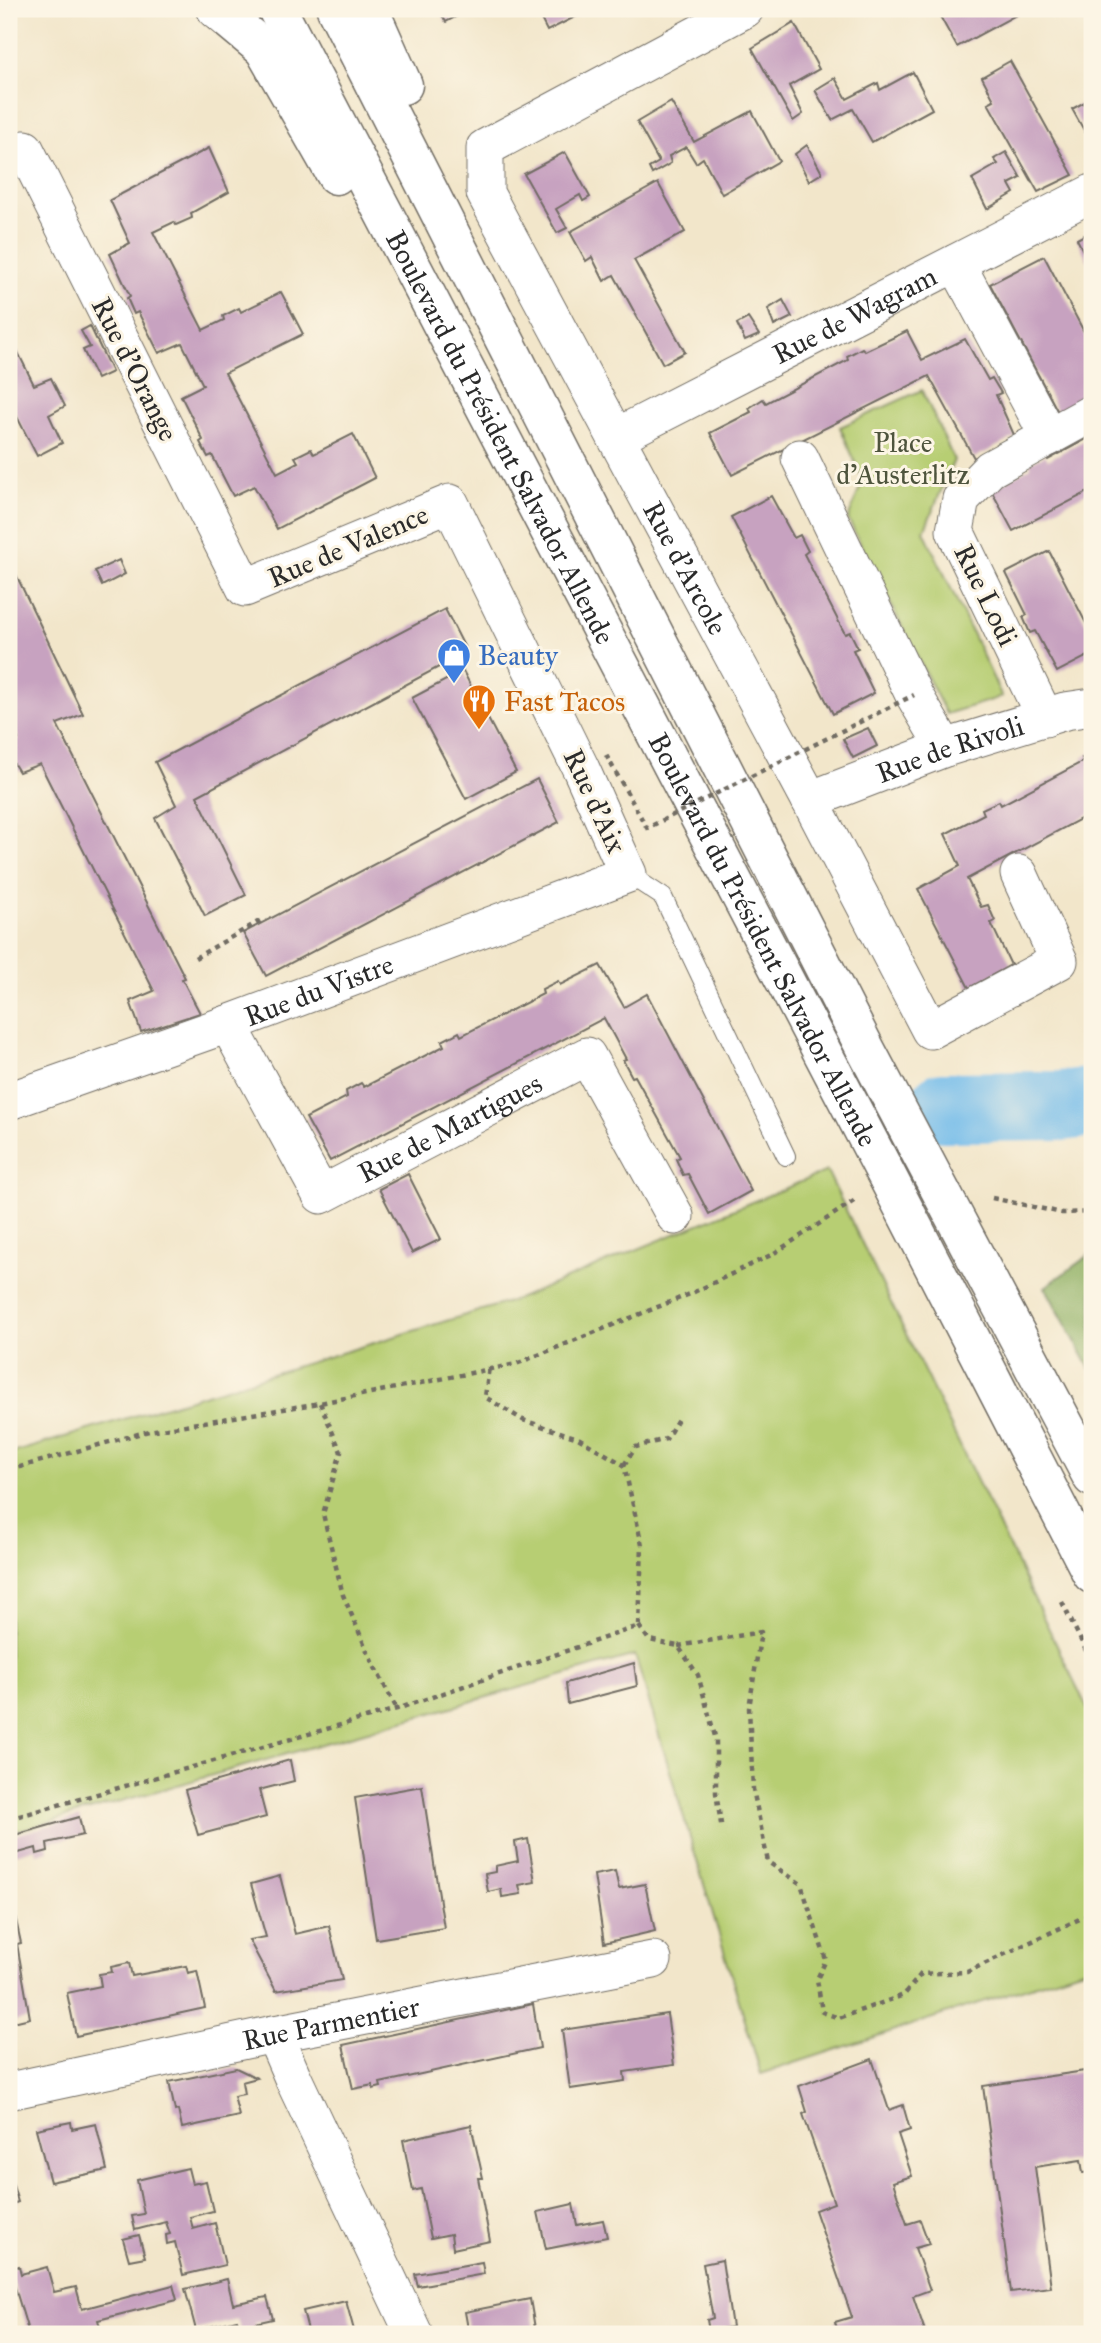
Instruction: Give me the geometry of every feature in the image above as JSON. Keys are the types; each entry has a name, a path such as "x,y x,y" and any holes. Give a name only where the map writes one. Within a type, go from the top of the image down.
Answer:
{"main road":[{"path":"216,9 264,49 344,188 397,236"},
{"name":"Boulevard du Président Salvador Allende","path":"277,9 1092,1574"},
{"name":"Boulevard du Président Salvador Allende","path":"336,9 866,1050 1092,1477"},
{"path":"369,9 390,59 468,219 823,908 866,1050"}],"street":[{"name":"Rue d'Arcole","path":"745,9 485,148 485,192 930,1030 1059,961 1019,874"},
{"name":"Rue d'Orange","path":"25,149 245,588"},
{"name":"Rue de Wagram","path":"616,437 1092,193"},
{"path":"956,263 1049,437"},
{"name":"Rue Lodi","path":"1045,719 954,531 961,499 990,469 1092,413"},
{"path":"800,458 914,695 945,748"},
{"name":"Rue de Valence","path":"245,588 450,503"},
{"name":"Rue d'Aix","path":"450,503 581,769 628,874"},
{"name":"Rue de Rivoli","path":"810,800 945,748 1065,711 1092,707"},
{"name":"Rue du Vistre","path":"9,1101 228,1024 628,874"},
{"name":"Rue de Martigues","path":"228,1024 321,1195 587,1056 675,1216"},
{"name":"Rue Parmentier","path":"9,2091 274,2034 653,1960"},
{"path":"274,2034 414,2334"}],"lane":[{"path":"628,874 663,897 786,1156"}],"path":[{"path":"606,755 647,828 914,695"},
{"path":"195,958 264,919"},
{"path":"9,1470 149,1431 320,1403 489,1367 516,1364 690,1294 773,1254 888,1178"},
{"path":"992,1198 1062,1213 1092,1212"},
{"path":"489,1367 485,1397 523,1420 578,1438 624,1465"},
{"path":"320,1403 341,1452 324,1514 343,1595 372,1662 397,1709"},
{"path":"678,1419 666,1439 636,1447 624,1465 642,1545 639,1626 649,1640 678,1646 761,1632 749,1708 752,1789 768,1861 801,1884 826,1960 817,1979 822,2012 839,2018 904,1995 920,1974 967,1972 1087,1915 1092,1905"},
{"path":"9,1819 397,1709 639,1626"},
{"path":"678,1646 698,1675 716,1740 716,1793 722,1830"}],"green space":[{"name":"Place d'Austerlitz","path":"922,390 954,460 924,531 1002,697 946,714 848,519 863,480 840,427"},
{"path":"827,1171 1092,1718 1092,1966 761,2074 635,1655 9,1833 9,1454 515,1300"},
{"path":"1092,1253 1092,1372 1045,1287"}],"building":[{"path":"438,9 470,9 446,22"},
{"path":"536,9 591,9 547,31"},
{"path":"936,9 1027,9 957,47"},
{"path":"794,23 819,69 789,86 803,114 793,121 752,48"},
{"path":"1010,61 1073,175 1038,192 988,103 994,100 982,77"},
{"path":"913,72 932,109 872,142 853,109 832,120 815,90 835,78 847,99 878,83 880,90"},
{"path":"1092,98 1092,140 1090,141 1072,109"},
{"path":"671,102 694,142 752,111 779,161 722,194 703,158 696,163 686,147 669,156 671,163 652,174 649,168 659,162 637,122"},
{"path":"807,145 822,173 809,181 795,154"},
{"path":"209,148 229,192 191,213 192,218 176,225 174,222 153,232 203,330 224,320 223,316 239,308 241,312 281,292 303,334 225,373 277,473 298,462 295,457 311,449 314,454 353,434 375,478 277,529 254,486 233,496 212,455 208,457 200,442 203,440 181,396 203,385 182,343 159,353 138,312 134,314 127,298 130,296 110,254 130,243 110,200"},
{"path":"565,152 590,197 583,201 580,195 556,209 567,228 557,233 524,174"},
{"path":"1006,152 1021,178 1009,184 1014,193 987,209 972,179 998,164 994,159"},
{"path":"658,183 685,232 634,260 685,352 663,364 614,275 604,281 592,257 586,261 570,232"},
{"path":"1092,231 1092,269 1077,239"},
{"path":"1044,256 1092,347 1092,395 1058,412 990,284"},
{"path":"783,300 792,317 774,326 768,309"},
{"path":"748,318 759,335 745,341 737,324"},
{"path":"90,326 112,372 97,379 83,350 90,347 81,331"},
{"path":"907,331 922,360 965,339 988,380 992,378 1001,393 996,395 1015,437 974,458 929,376 732,475 710,433 751,412 749,408 763,399 766,403 848,360 847,356 862,348 865,351"},
{"path":"9,334 34,385 51,378 65,406 49,415 62,443 37,456 9,401"},
{"path":"1092,436 1092,490 1013,531 991,490 1031,467 1030,463 1045,455 1048,460"},
{"path":"771,496 794,538 800,535 808,551 804,554 845,634 850,632 858,648 853,650 874,693 833,714 731,517"},
{"path":"1049,551 1092,635 1092,654 1057,672 1035,631 1030,633 1023,617 1027,615 1006,573"},
{"path":"9,560 83,714 57,724 200,1013 141,1032 130,1001 154,991 40,764 19,772 14,764 9,766 9,743 18,739 9,719"},
{"path":"119,560 125,574 102,586 95,571"},
{"path":"445,609 467,652 197,796 246,895 205,916 155,818 176,805 155,762"},
{"path":"463,671 516,772 466,799 412,698"},
{"path":"868,728 877,746 853,758 843,739"},
{"path":"1092,752 1092,813 967,879 981,907 988,905 995,921 991,923 1011,965 969,988 918,889 960,866 945,834 984,814 982,809 999,801 1001,805 1084,761 1082,758"},
{"path":"537,779 559,822 266,976 243,933"},
{"path":"600,965 624,1007 647,994 751,1191 709,1214 688,1174 683,1175 676,1159 680,1157 635,1076 632,1077 623,1060 626,1059 604,1018 330,1161 306,1118 347,1097 346,1091 361,1083 364,1087 444,1046 442,1041 459,1032 461,1036 543,994 542,989 558,981 560,985"},
{"path":"408,1174 441,1239 412,1253 379,1189"},
{"path":"634,1663 637,1686 568,1704 566,1683"},
{"path":"290,1760 294,1781 259,1790 266,1817 198,1835 185,1790"},
{"path":"422,1786 444,1928 376,1939 355,1798"},
{"path":"79,1817 83,1835 47,1843 48,1851 37,1854 36,1848 15,1854 11,1836"},
{"path":"528,1839 535,1882 519,1885 521,1894 502,1897 501,1889 488,1892 485,1874 495,1872 495,1866 518,1861 515,1842"},
{"path":"615,1871 619,1889 645,1884 655,1931 604,1943 594,1875"},
{"path":"280,1876 295,1934 329,1926 342,1980 276,1991 249,1940 266,1937 251,1884"},
{"path":"9,1888 21,1943 17,1944 30,2018 9,2023"},
{"path":"129,1963 132,1976 186,1966 188,1973 197,1971 205,2008 76,2036 67,1993 101,1986 99,1974 112,1972 111,1967"},
{"path":"533,2004 540,2048 380,2083 381,2087 373,2089 373,2085 353,2089 343,2045"},
{"path":"667,2014 674,2065 624,2072 625,2081 570,2089 562,2030"},
{"path":"872,2059 889,2110 903,2105 910,2130 898,2134 912,2176 893,2182 907,2224 920,2220 929,2244 915,2248 930,2290 913,2296 926,2334 839,2334 835,2322 852,2317 815,2210 834,2203 803,2114 807,2112 799,2086"},
{"path":"236,2068 257,2078 242,2082 244,2094 234,2096 239,2116 182,2128 178,2110 175,2111 169,2082"},
{"path":"1092,2070 1092,2172 1083,2173 1081,2160 1035,2167 1051,2287 1011,2292 983,2086"},
{"path":"71,2122 72,2129 96,2124 107,2170 50,2182 36,2129"},
{"path":"471,2125 483,2178 478,2178 490,2241 453,2249 451,2234 431,2238 421,2189 413,2191 403,2140"},
{"path":"188,2168 192,2184 206,2181 213,2211 190,2217 193,2229 215,2223 225,2265 183,2275 175,2242 167,2244 166,2235 170,2234 166,2222 135,2230 132,2216 144,2214 137,2180"},
{"path":"9,2172 18,2202 9,2205"},
{"path":"573,2204 577,2225 603,2220 607,2237 546,2249 538,2212"},
{"path":"139,2235 145,2257 129,2260 123,2239"},
{"path":"722,2260 732,2327 709,2331 707,2320 713,2318 703,2264"},
{"path":"482,2262 484,2274 418,2286 415,2274"},
{"path":"19,2266 21,2274 47,2267 54,2292 76,2287 82,2309 173,2285 177,2300 98,2320 102,2334 89,2334 88,2330 74,2334 29,2334 11,2274 9,2275 9,2269"},
{"path":"227,2279 233,2304 267,2297 273,2319 255,2323 257,2334 242,2334 237,2320 196,2330 185,2289"},
{"path":"530,2299 536,2334 469,2334 465,2312"},
{"path":"346,2301 355,2334 309,2334 303,2311"}],"waterway":[{"path":"943,1107 1062,1106 1092,1102"}],"place":[{"name":"Beauty","path":"454,685"},
{"name":"Fast Tacos","path":"479,731"}]}
